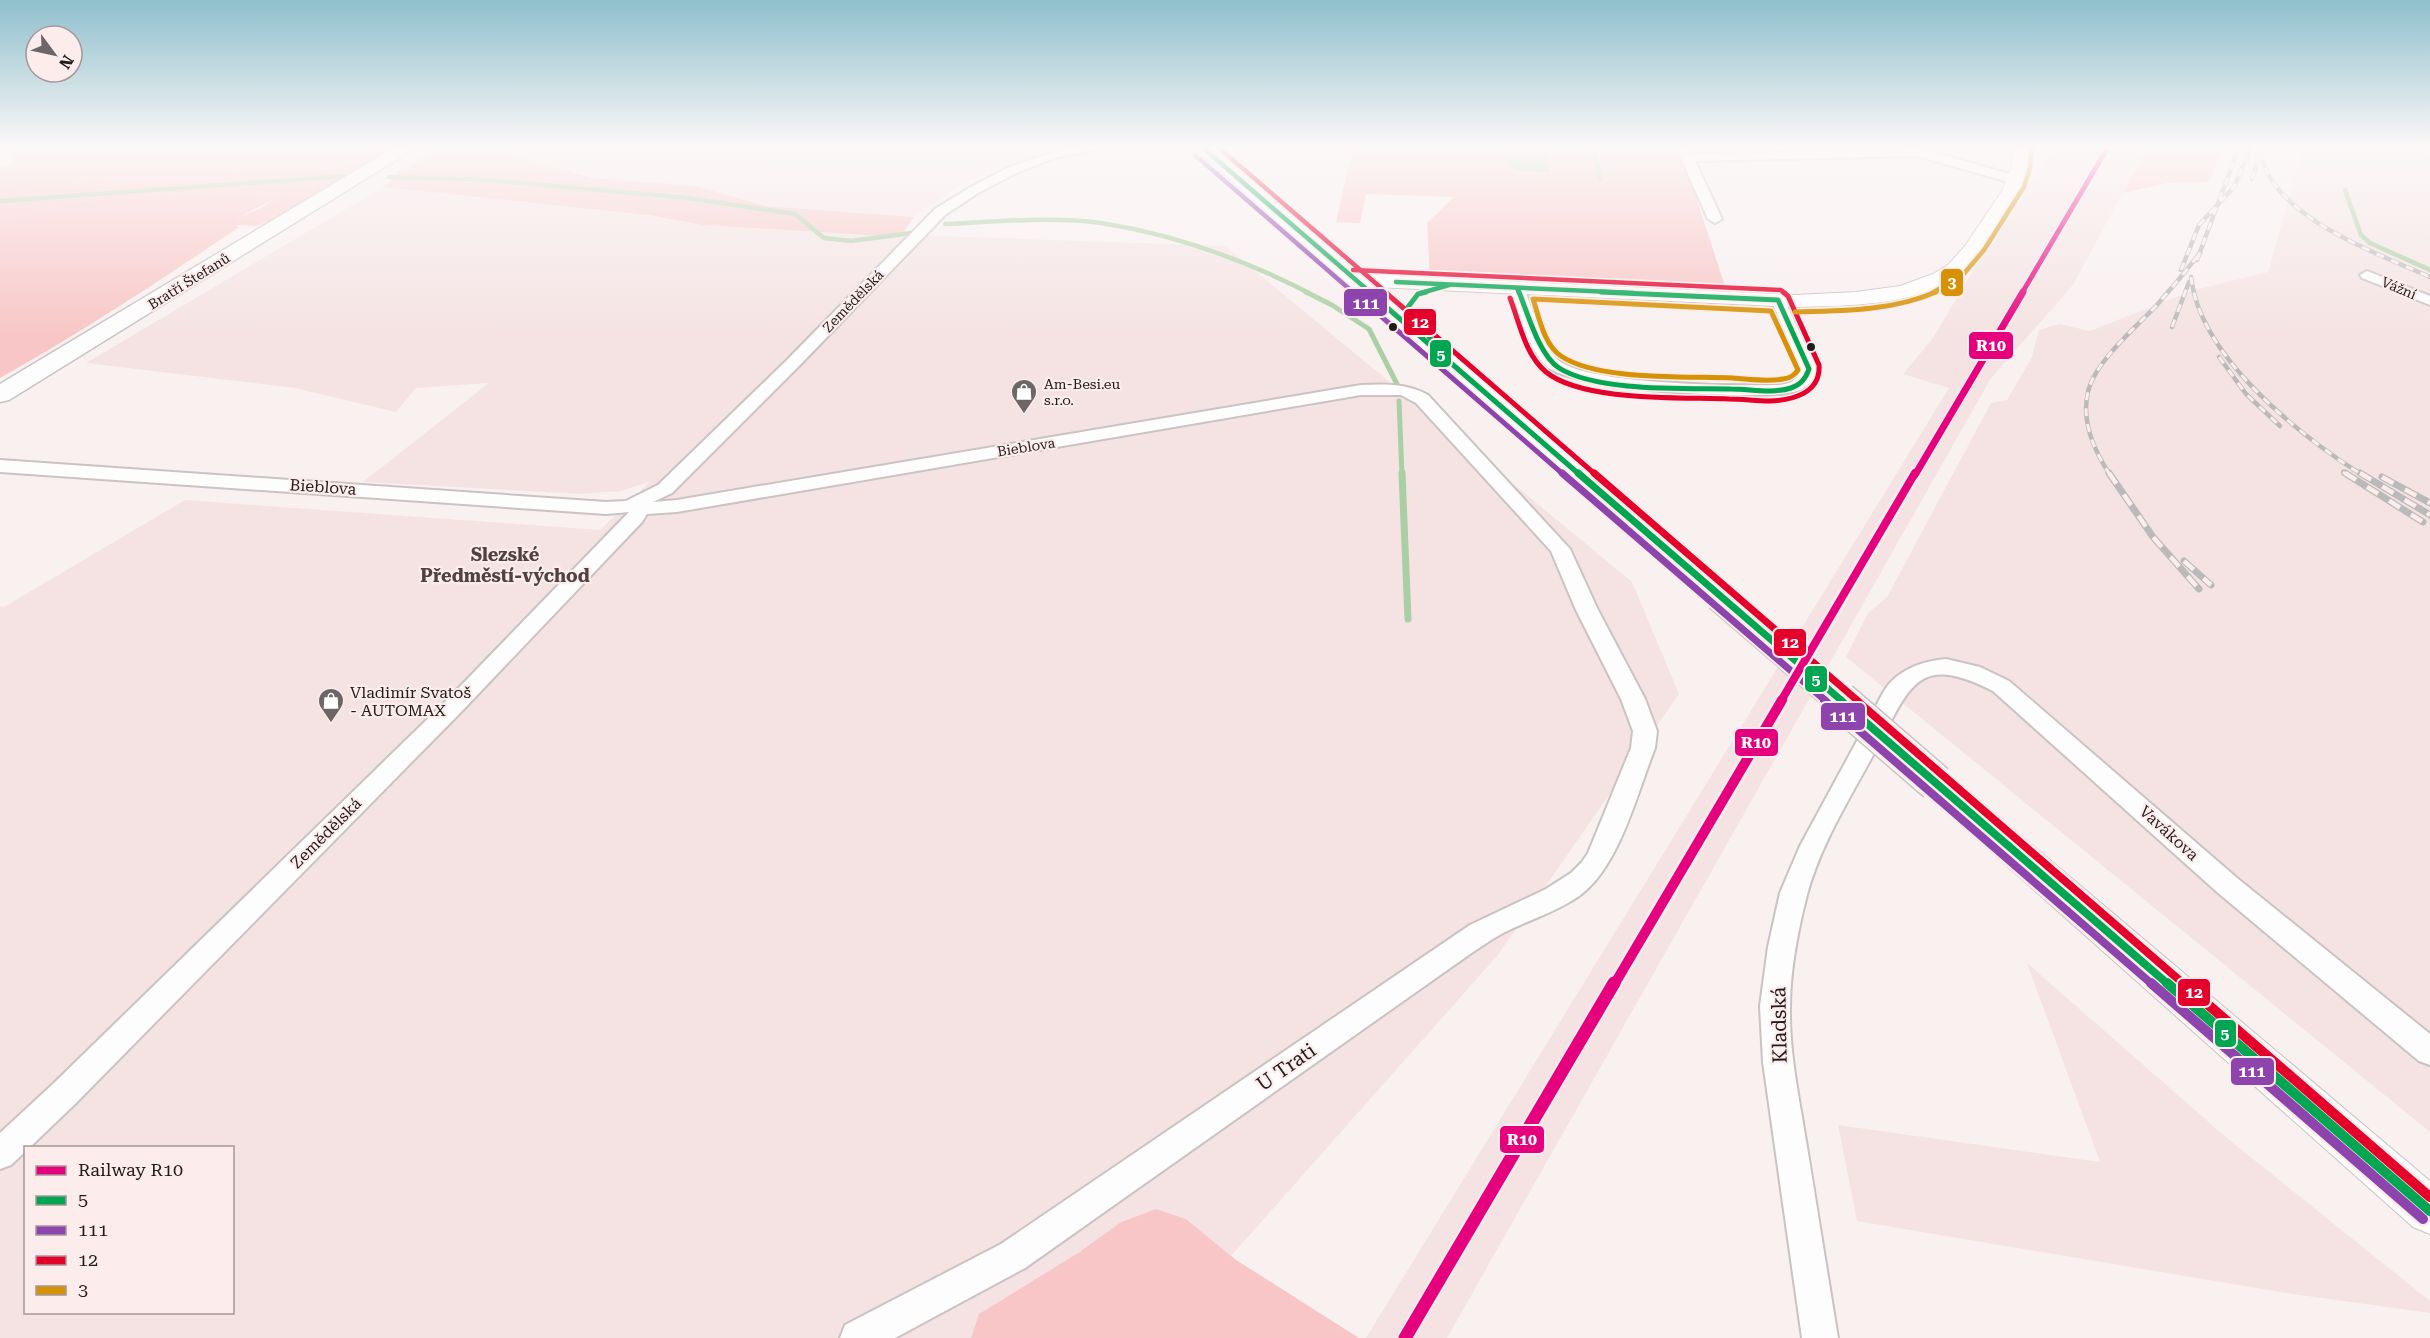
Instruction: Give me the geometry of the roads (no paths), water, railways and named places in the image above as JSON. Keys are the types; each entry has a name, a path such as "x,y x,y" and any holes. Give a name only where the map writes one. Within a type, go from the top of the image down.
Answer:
{"main road":[{"name":"Bratří Štefanů","path":"0,396 304,209"},
{"path":"1273,209 2430,1211"},
{"path":"1353,280 1778,300 1833,300 1883,295 1913,288 1942,277 1956,268 1999,209"},
{"path":"1443,357 1408,307 1418,294 1449,285"}],"street":[{"name":"Zemědělská","path":"0,1154 64,1094 454,706 628,526 639,514 641,504 665,489 944,209"},
{"path":"1711,209 1715,219"},
{"name":"Vážní","path":"2367,275 2430,301"},
{"path":"1517,288 1547,356 1559,369 1568,373 1606,381 1764,390 1790,388 1798,385 1808,376 1809,369 1778,300"},
{"name":"Bieblova","path":"0,466 606,508 641,504 677,506 1360,390 1391,389 1412,393 1422,399 1560,549 1587,610 1633,699 1642,722 1644,739"},
{"name":"Vavákova","path":"1895,690 1908,677 1925,668 1940,666 1971,672 2001,686 2227,885 2430,1052"},
{"name":"Kladská","path":"1820,1338 1778,1062 1775,1005 1782,947 1794,893 1813,846 1895,690"},
{"name":"U Trati","path":"858,1338 1013,1256 1460,946 1499,922 1573,888 1594,867 1600,856 1644,739"}],"waterway":[{"path":"765,209 795,214 824,238 851,241 912,233"},
{"path":"2352,209 2361,235 2370,243 2430,270"},
{"path":"945,224 1062,220 1128,228 1181,241 1234,259 1309,293"},
{"path":"1306,292 1332,305 1369,329 1398,386"},
{"path":"1399,401 1402,475"},
{"path":"1402,473 1408,619"}],"railway":[{"path":"2181,270 2199,225 2213,209"},
{"path":"2199,254 2216,209"},
{"path":"2300,209 2329,230 2430,277"},
{"path":"2110,475 2094,446 2088,425 2086,403 2092,381 2107,358 2156,306 2199,254"},
{"path":"2197,260 2199,254"},
{"path":"2191,277 2198,307 2213,336 2232,364 2282,415 2362,475"},
{"path":"2172,327 2189,282"},
{"path":"2219,357 2246,394 2280,426"},
{"path":"2343,472 2347,475"},
{"path":"2109,473 2153,537 2199,589"},
{"path":"2345,473 2423,522"},
{"path":"2360,473 2430,515"},
{"path":"2382,477 2430,503"},
{"path":"2184,561 2211,585"}],"rail line":[{"name":"R10","path":"1405,1338 2071,209"}],"place":[{"name":"Am-Besi.eu s.r.o.","path":"1024,415"},
{"name":"Vladimír Svatoš - AUTOMAX","path":"331,724"}],"district":[{"name":"Slezské Předměstí-východ","path":"505,564"}]}
